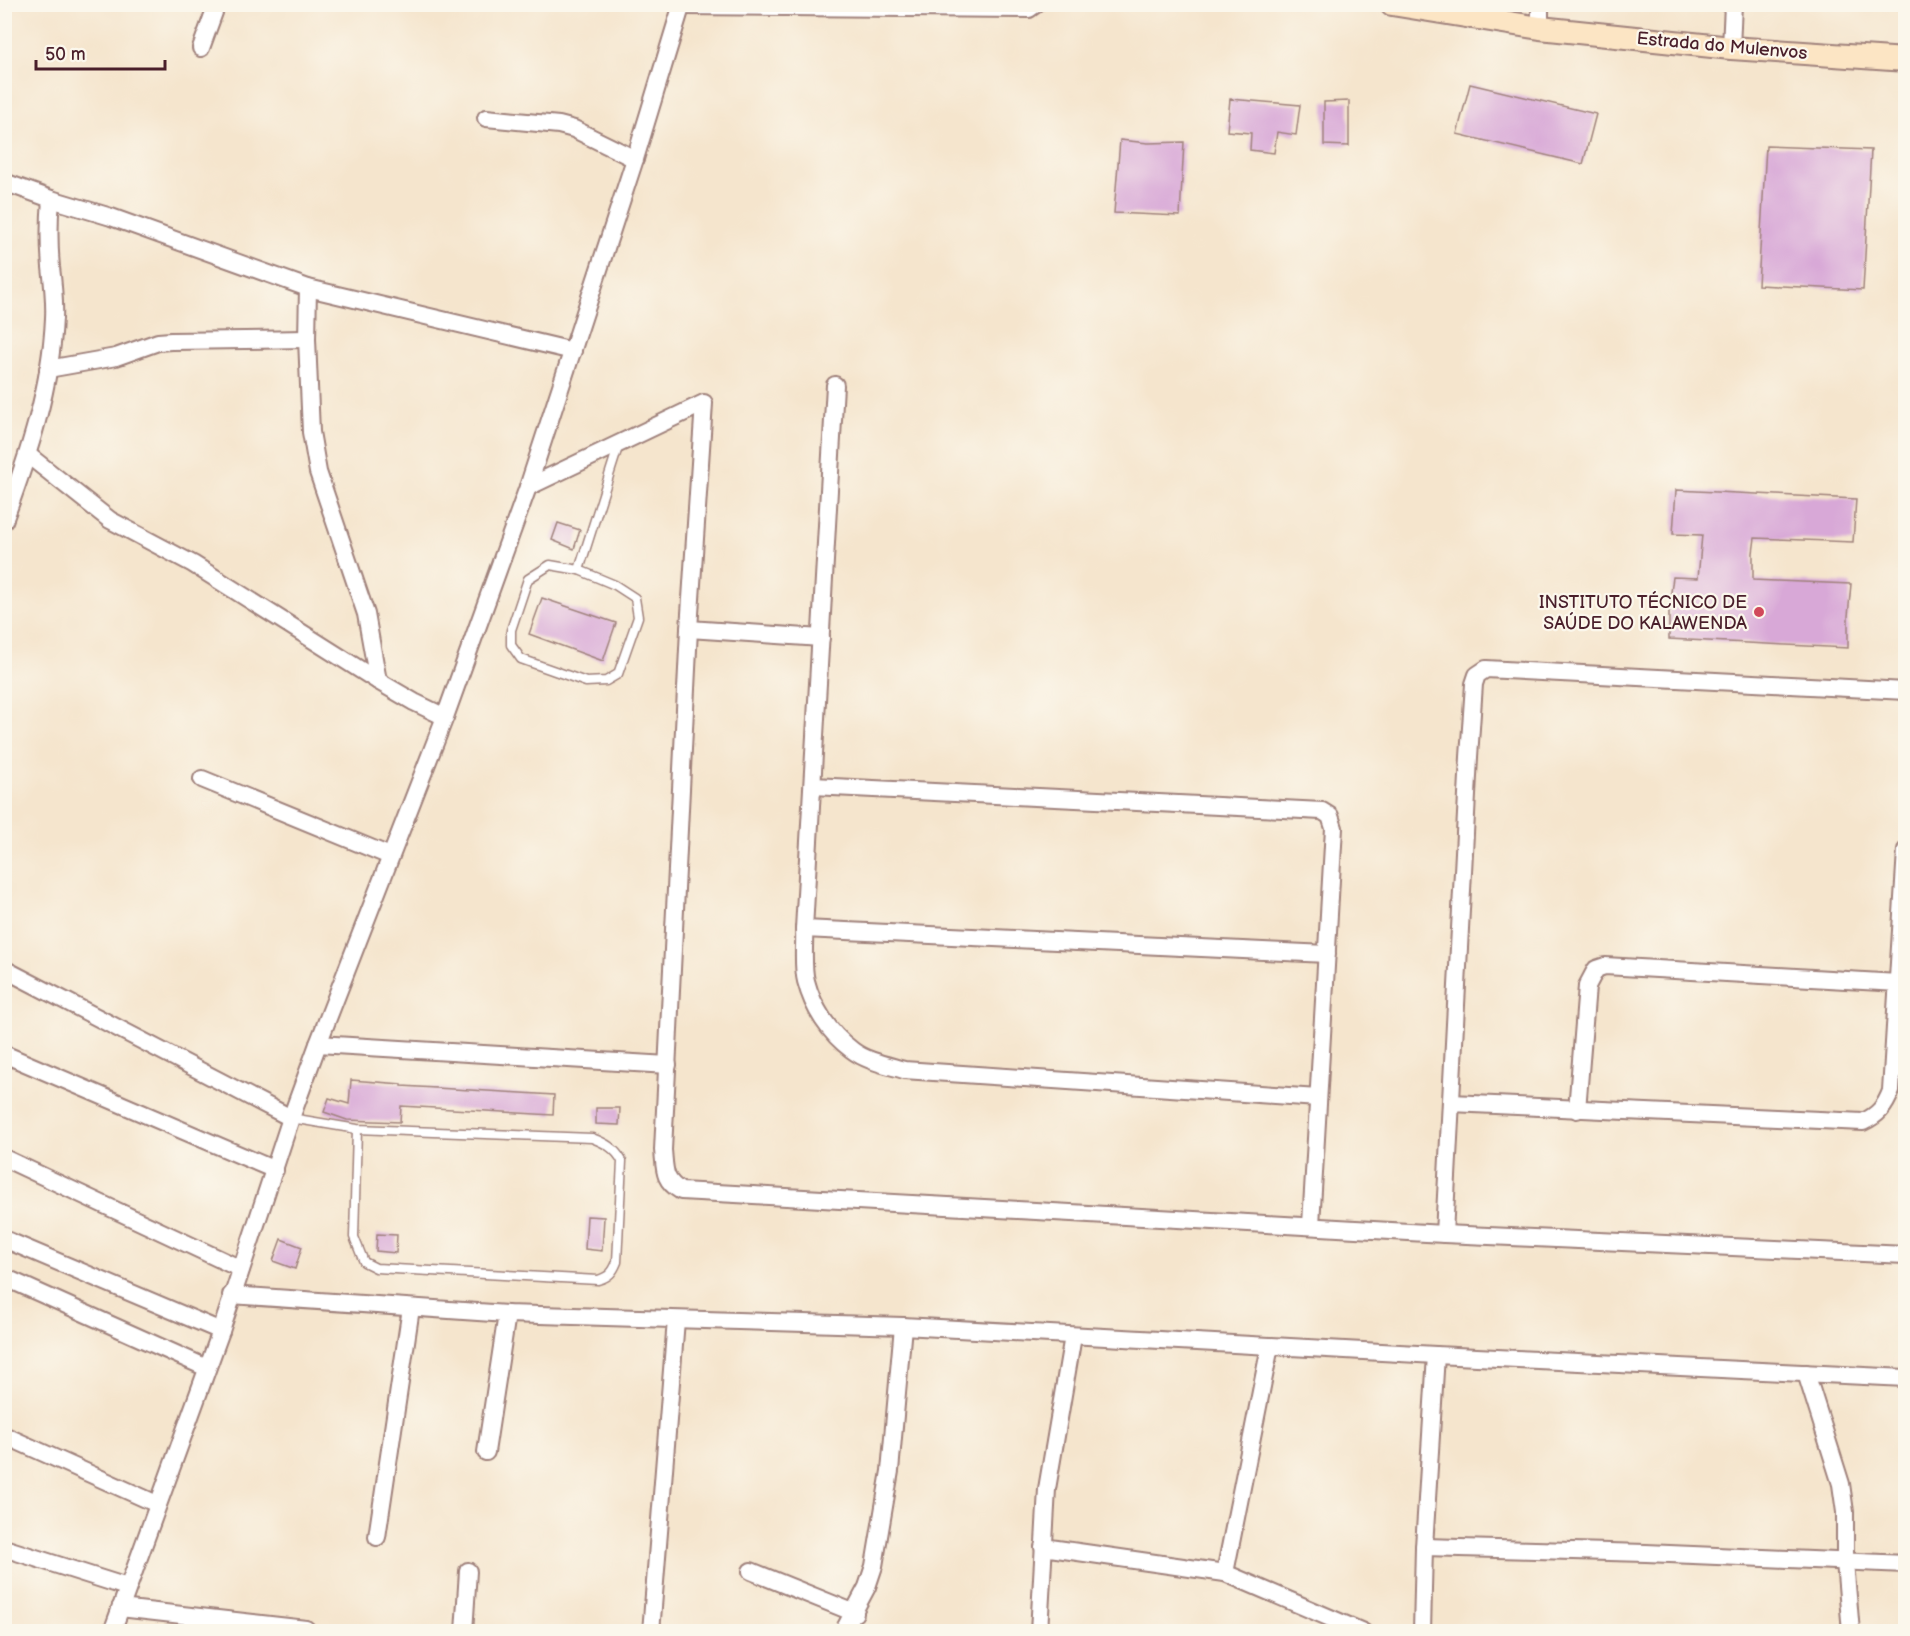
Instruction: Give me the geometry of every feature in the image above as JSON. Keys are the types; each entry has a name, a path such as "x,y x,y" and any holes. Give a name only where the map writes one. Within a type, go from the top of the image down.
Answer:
{"street":[{"path":"201,48 217,4"},
{"path":"111,1632 220,1331 291,1118 445,717 528,487 635,159 682,5 1029,9 1036,4"},
{"name":"Estrada do Mulenvos","path":"1392,4 1540,28 1731,48 1905,60"},
{"path":"1540,4 1540,28"},
{"path":"1731,48 1732,4"},
{"path":"1905,49 1905,60"},
{"path":"486,118 559,125 574,129 635,159"},
{"path":"4,182 111,217 308,288 573,351"},
{"path":"4,522 28,455 48,369 54,316 50,240 51,199"},
{"path":"308,288 307,339 311,432 318,472 366,615 378,681"},
{"path":"48,369 116,357 158,342 307,339"},
{"path":"835,385 804,929 806,979 816,1007 832,1032 853,1051 879,1063 904,1070 1318,1098"},
{"path":"528,487 704,403 689,629 663,1150 665,1173 670,1184 681,1191 1444,1234 1905,1255"},
{"path":"28,455 110,520 193,564 378,681 445,717"},
{"path":"689,629 821,638"},
{"path":"1444,1234 1470,746 1474,684 1477,675 1486,669 1905,691"},
{"path":"202,779 390,856"},
{"path":"813,786 1322,812 1330,816 1334,828 1311,1225"},
{"path":"1451,1103 1863,1122 1874,1117 1886,1105 1891,1091 1905,850"},
{"path":"804,929 1327,954"},
{"path":"1577,1110 1587,986 1596,969 1605,966 1898,983"},
{"path":"4,969 291,1118"},
{"path":"318,1044 668,1065"},
{"path":"4,1054 275,1170"},
{"path":"4,1158 241,1269"},
{"path":"4,1239 220,1331"},
{"path":"4,1277 207,1368"},
{"path":"231,1295 507,1314 903,1326 1905,1378"},
{"path":"377,1537 411,1308"},
{"path":"486,1452 507,1314"},
{"path":"651,1632 676,1320"},
{"path":"843,1632 855,1613 874,1566 890,1471 903,1326"},
{"path":"1039,1632 1047,1489 1073,1336"},
{"path":"1225,1573 1270,1346"},
{"path":"1422,1632 1424,1547 1436,1355"},
{"path":"1806,1372 1840,1484 1845,1512 1845,1562 1851,1632"},
{"path":"8,1437 157,1504"},
{"path":"1042,1547 1225,1573 1364,1632"},
{"path":"1424,1547 1646,1552 1905,1564"},
{"path":"4,1548 127,1587"},
{"path":"464,1632 468,1571"},
{"path":"751,1571 855,1613"},
{"path":"120,1608 306,1629"}],"lane":[{"path":"579,570 619,444"},
{"path":"550,565 579,570 615,585 635,598 638,617 635,627 618,674 606,681 586,682 521,659 511,645 511,630 528,579 550,565"},
{"path":"291,1118 357,1129 592,1138 603,1142 616,1151 622,1161 614,1270 607,1278 598,1280 376,1268 364,1262 354,1237 357,1129"}],"building":[{"path":"1470,84 1596,114 1583,164 1457,134"},
{"path":"1230,99 1300,105 1296,135 1277,132 1274,153 1250,150 1251,133 1227,131"},
{"path":"1349,101 1349,146 1324,145 1324,102"},
{"path":"1120,140 1148,143 1184,142 1180,216 1114,213"},
{"path":"1766,146 1871,150 1863,290 1758,285"},
{"path":"1676,490 1856,499 1853,542 1755,538 1753,553 1753,580 1851,584 1848,648 1669,639 1669,608 1673,577 1698,578 1702,535 1673,534"},
{"path":"558,523 580,530 574,549 552,540"},
{"path":"542,598 616,623 603,661 529,634"},
{"path":"351,1080 402,1084 402,1086 554,1095 553,1115 401,1106 400,1122 347,1120 324,1112 329,1098 349,1104"},
{"path":"596,1108 620,1108 619,1125 596,1124"},
{"path":"587,1216 604,1217 602,1251 585,1249"},
{"path":"377,1234 397,1235 396,1253 376,1251"},
{"path":"281,1239 302,1247 295,1269 273,1261"}],"place":[{"name":"INSTITUTO TÉCNICO DE SAÚDE DO KALAWENDA","path":"1759,612"}]}
